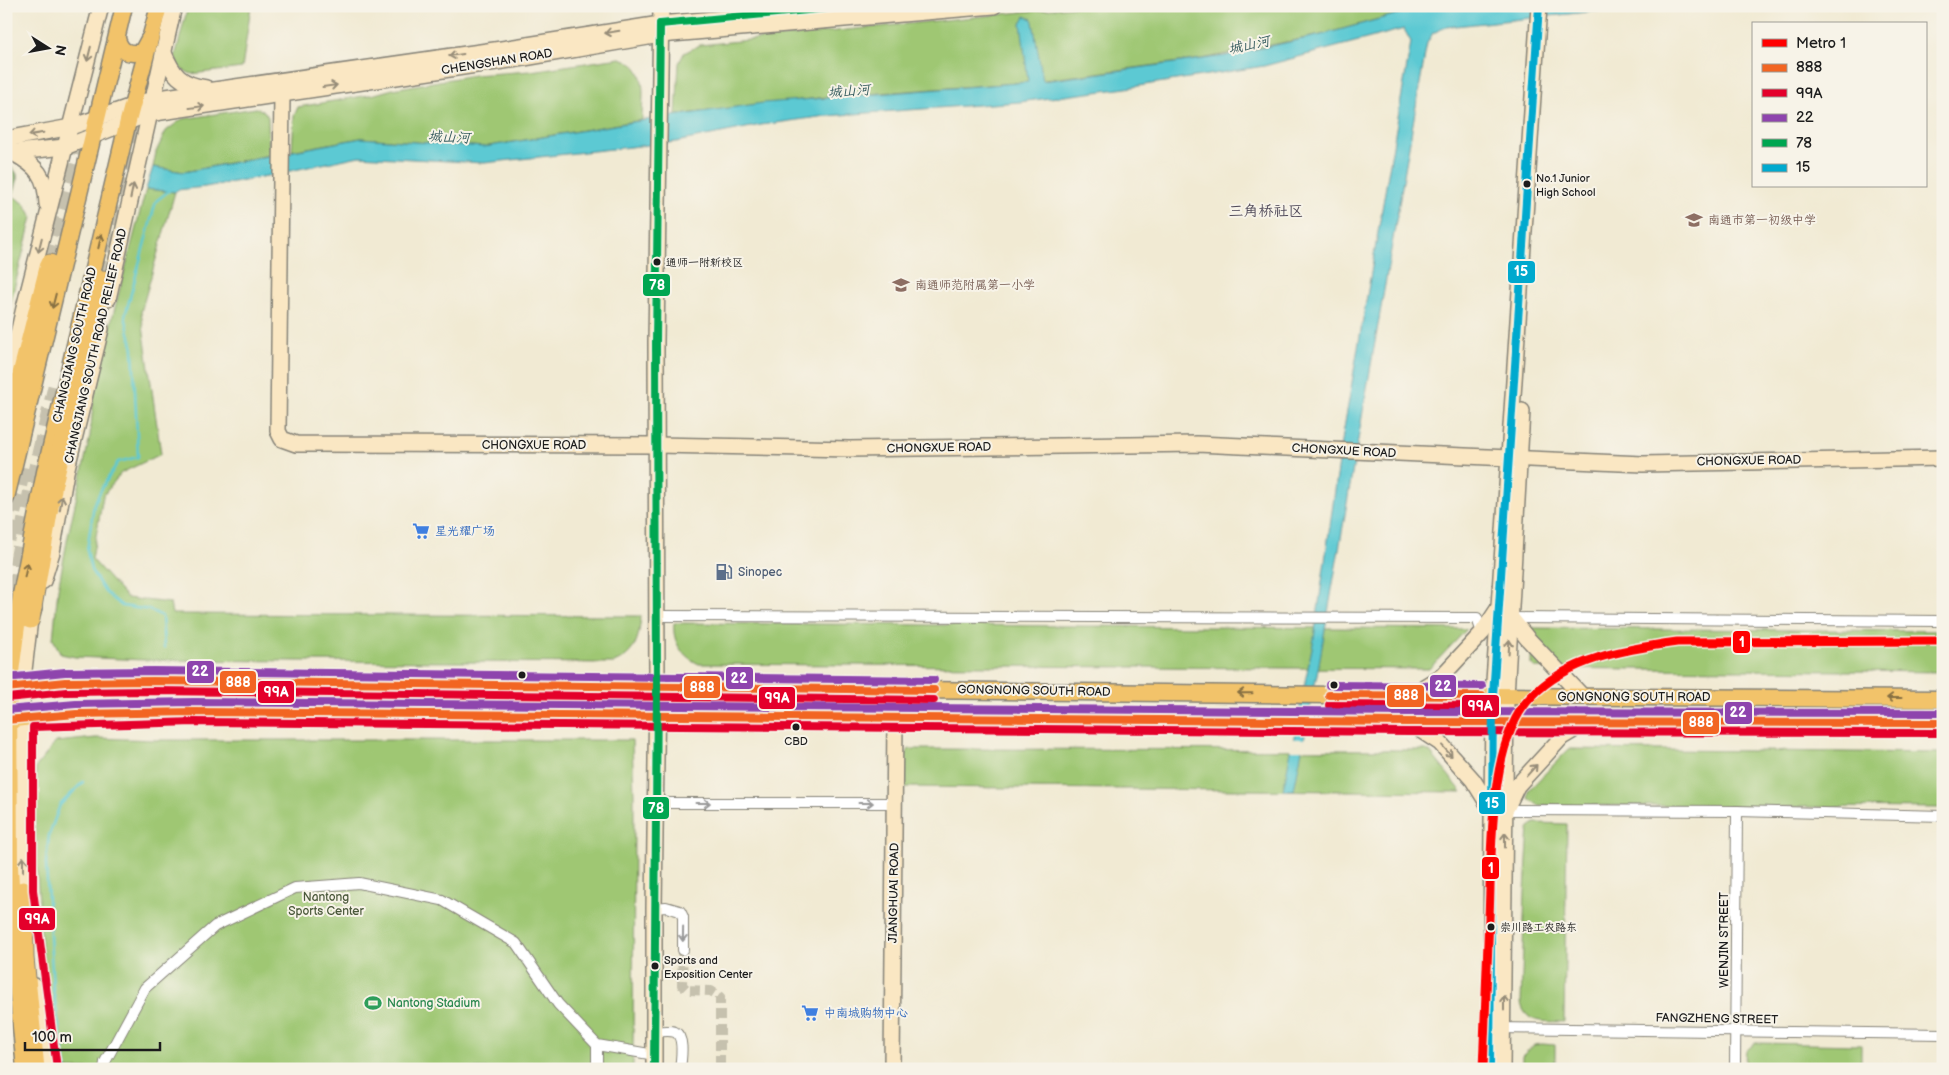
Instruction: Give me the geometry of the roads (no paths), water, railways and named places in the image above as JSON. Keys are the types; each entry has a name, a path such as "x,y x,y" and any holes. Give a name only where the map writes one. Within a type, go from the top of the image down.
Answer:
{"highway":[{"path":"6,437 50,264"},
{"path":"30,619 53,483 103,280"},
{"path":"23,892 24,958 35,1069"}],"main road":[{"path":"6,498 124,6"},
{"name":"CHANGJIANG SOUTH ROAD","path":"25,1069 16,973 10,867 8,783 13,719 12,687 21,595 45,472 130,114 159,6"},
{"path":"116,39 124,52 133,54 142,52 151,35"},
{"name":"GONGNONG SOUTH ROAD","path":"12,687 65,682 153,681 1583,697 1943,699"},
{"name":"GONGNONG SOUTH ROAD","path":"13,719 194,712 1408,722 1943,724"}],"street":[{"path":"6,386 101,6"},
{"name":"CHANGJIANG SOUTH ROAD RELIEF ROAD","path":"12,687 30,619 52,552 66,472 126,220 150,106 174,6"},
{"path":"104,1069 105,1062 146,988 215,926 295,888 359,883 442,900 516,943 558,1004 597,1044 654,1062 657,716 656,342 661,6"},
{"name":"CHENGSHAN ROAD","path":"10,153 65,147 150,106 215,90 530,45 852,6"},
{"name":"CHENGSHAN ROAD","path":"150,106 282,94 524,58 660,30 994,6"},
{"path":"1539,6 1543,26"},
{"path":"1502,1069 1497,1028 1499,608 1514,459 1543,26 1549,6"},
{"path":"164,51 171,70 180,80 192,86 215,90"},
{"name":"CHONGXUE ROAD","path":"282,94 278,431 282,439 296,444 657,445 850,449 1197,444 1643,464 1943,458"},
{"name":"CHENGSHAN ROAD","path":"6,139 71,128 98,117 130,114"},
{"path":"10,153 28,161 41,174 47,191 48,215"},
{"path":"1499,696 1511,618 1514,459"},
{"path":"1411,694 1442,676 1482,633 1499,608"},
{"path":"657,616 1477,618 1482,633"},
{"path":"1511,618 1943,621"},
{"path":"1511,618 1527,638 1583,697"},
{"name":"JIANGHUAI ROAD","path":"892,1069 896,717"},
{"path":"13,719 23,892 47,1069"},
{"path":"1408,722 1440,743 1498,810 1943,816"},
{"path":"1498,810 1517,786 1562,737 1586,723"},
{"path":"655,803 896,803"},
{"name":"WENJIN STREET","path":"1735,1069 1737,812"},
{"path":"654,908 666,907 680,912 683,917 683,950"},
{"path":"1490,1069 1497,1028"},
{"name":"FANGZHENG STREET","path":"1497,1028 1943,1034"},
{"path":"654,1032 675,1032 679,1036 681,1042 680,1069"},
{"path":"597,1044 597,1069"}],"water":[{"path":"1443,6 1644,6 1446,27 1433,33 1427,43 1319,664 1294,790 1283,790 1314,638 1343,434 1411,42 1404,29 1264,66 1126,88 1019,102 826,116 761,125 676,142 484,163 359,156 267,176 177,190 175,192 146,189 153,167 184,172 361,138 484,147 632,122 763,103 1028,82 1021,23 1025,16 1032,19 1033,22 1043,81 1225,56 1321,35 1412,10"}],"waterway":[{"path":"164,648 162,616 150,610 122,606 105,592 91,570 87,550 94,504 102,488 118,462 138,457 133,349 125,316 156,201 170,190"},
{"path":"66,1069 53,989 46,863 49,835 60,805 83,782"}],"tunnel":[{"path":"103,280 135,139 140,103"},
{"path":"50,264 88,126"},
{"path":"6,649 27,517 57,387"},
{"path":"6,540 23,460"},
{"path":"683,950 682,985 687,990 711,991 720,997 720,1069"}],"metro line":[{"name":"1","path":"1483,1069 1492,833 1495,801 1499,771 1506,742 1517,717 1531,697 1562,673 1580,664 1618,652 1677,642 1943,641"}],"place":[{"name":"No.1 Junior High School","path":"1527,184"},
{"name":"南通市第一初级中学","path":"1694,220"},
{"name":"通师一附新校区","path":"657,262"},
{"name":"南通师范附属第一小学","path":"901,285"},
{"name":"星光耀广场","path":"421,531"},
{"name":"Sinopec","path":"724,572"},
{"name":"CBD","path":"796,727"},
{"name":"崇川路工农路东","path":"1491,927"},
{"name":"Sports and Exposition Center","path":"655,966"},
{"name":"Nantong Stadium","path":"373,1003"},
{"name":"中南城购物中心","path":"810,1013"}],"district":[{"name":"三角桥社区","path":"1266,211"}],"water label":[{"name":"城山河","path":"1249,45"},
{"name":"城山河","path":"849,91"},
{"name":"城山河","path":"449,137"}],"park label":[{"name":"Nantong Sports Center","path":"326,904"}]}
